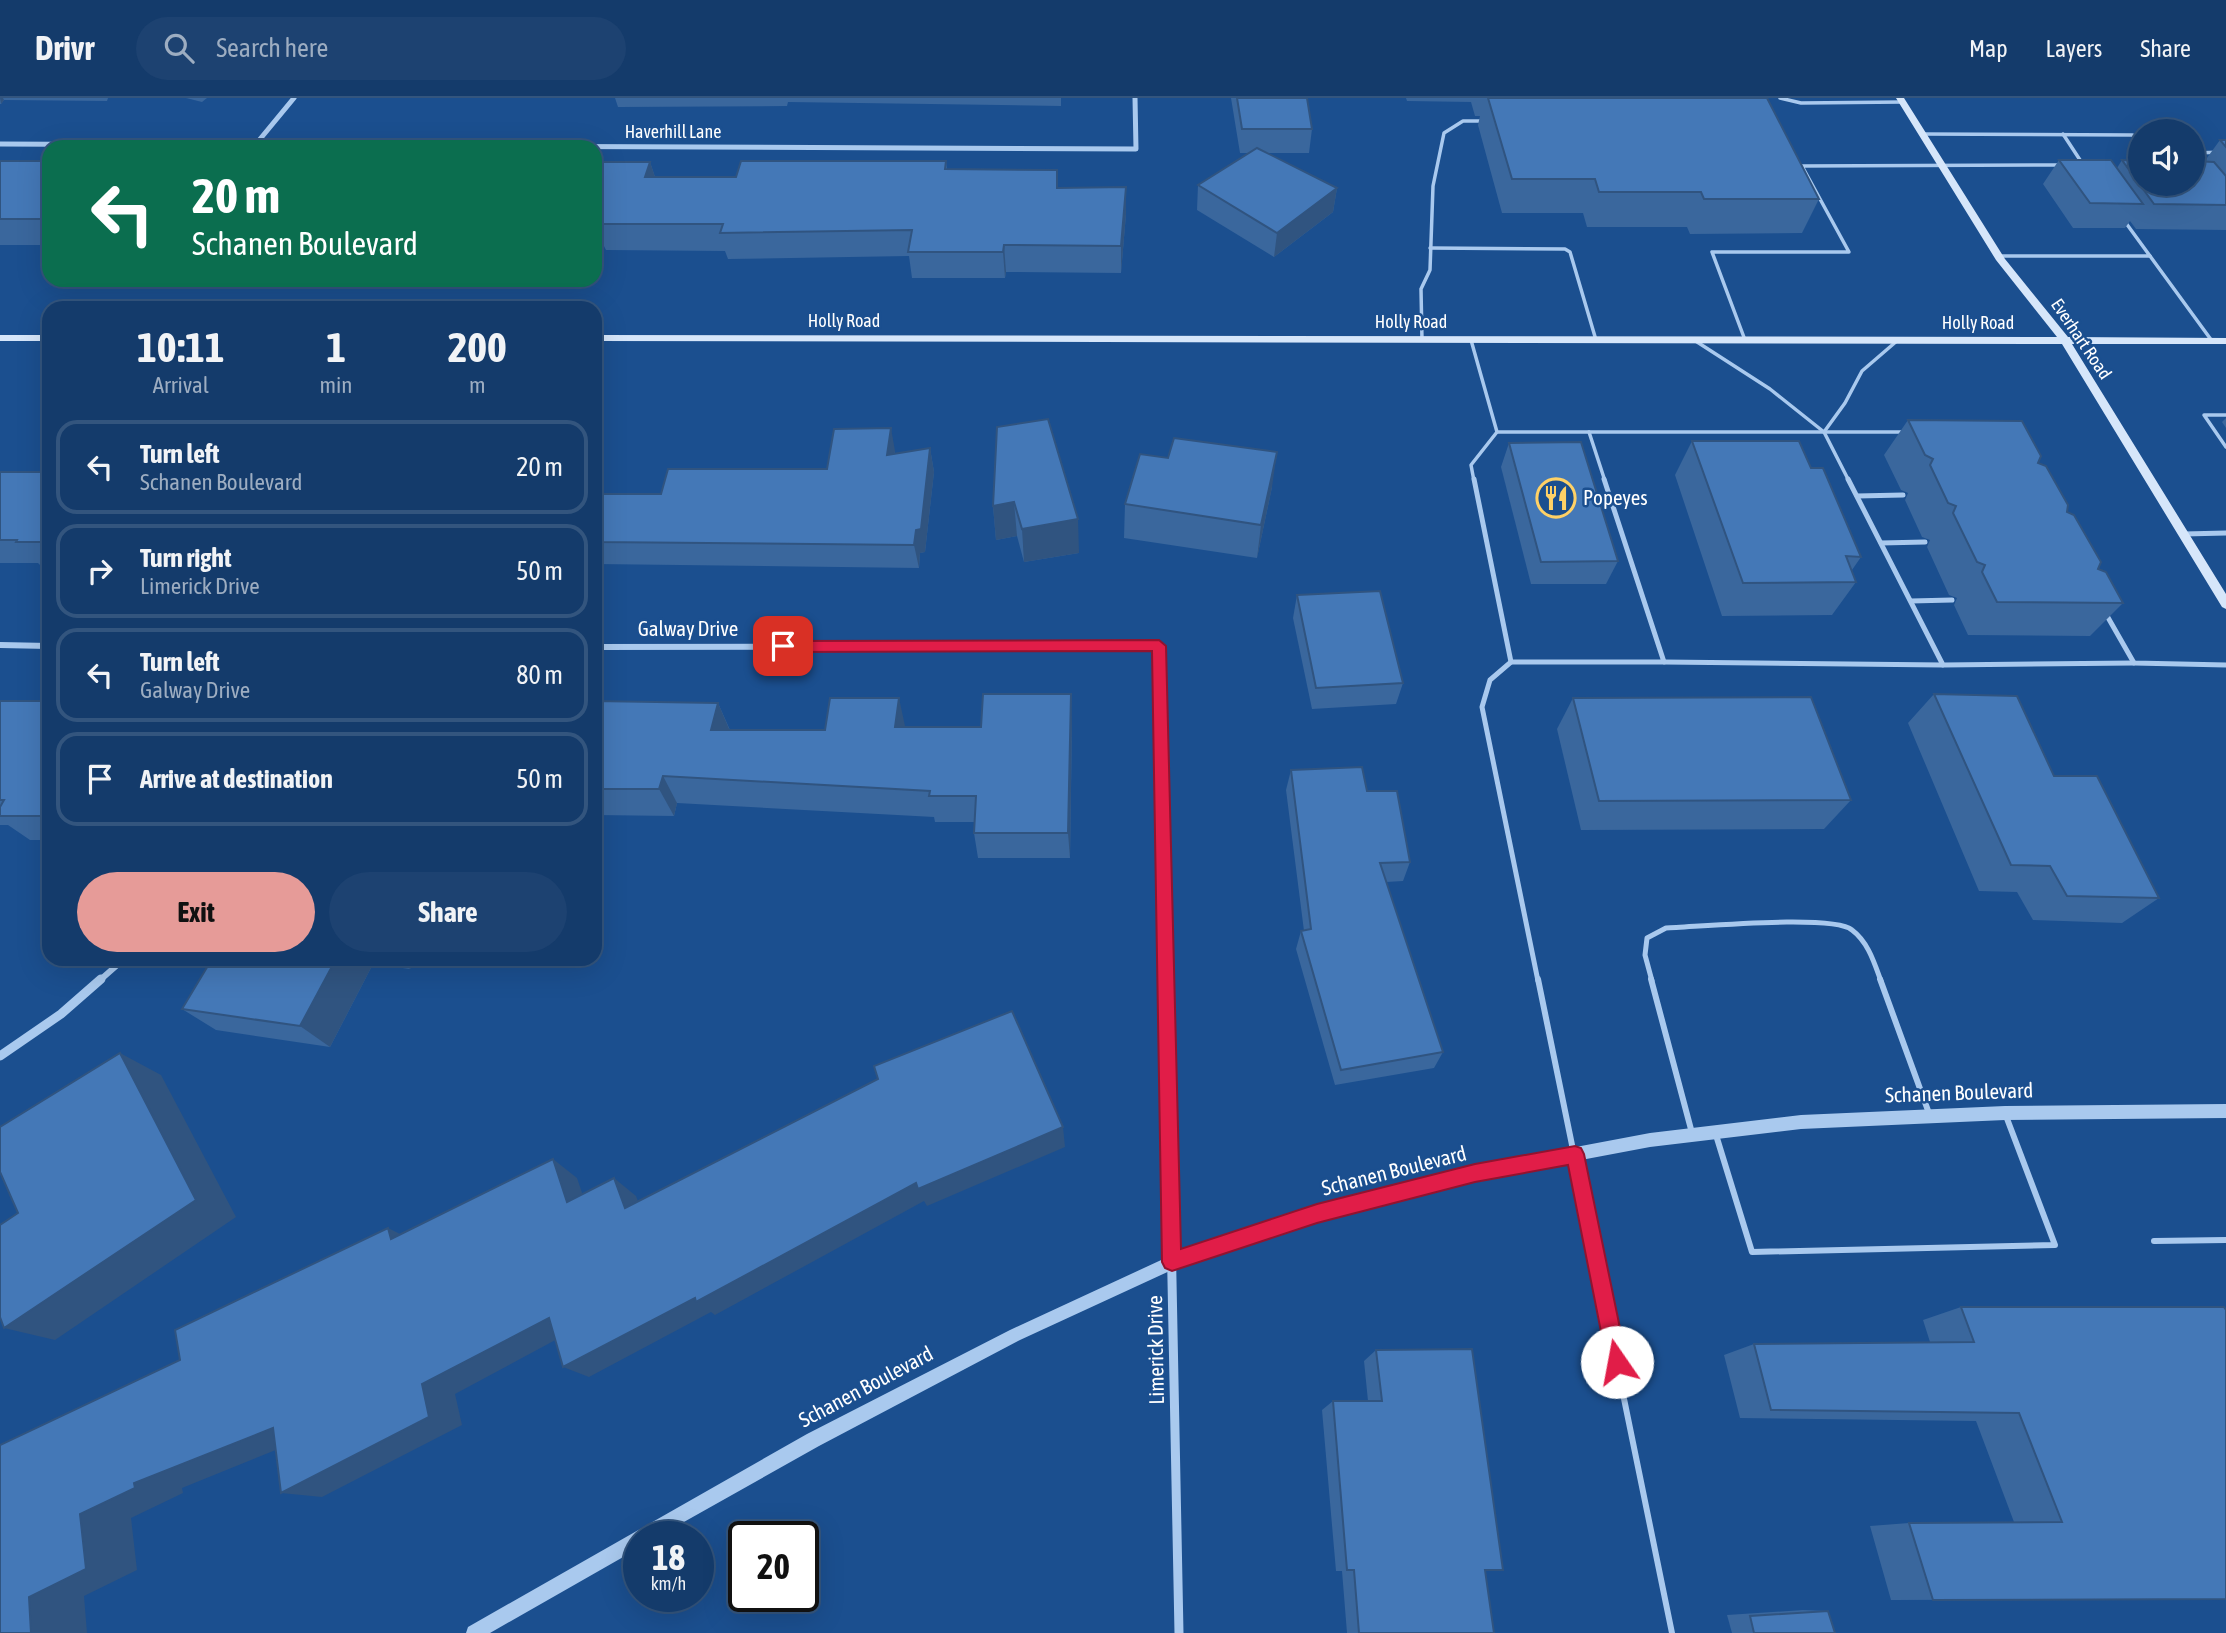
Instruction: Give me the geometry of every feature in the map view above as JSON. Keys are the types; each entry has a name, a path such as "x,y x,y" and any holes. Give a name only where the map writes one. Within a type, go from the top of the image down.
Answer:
{"main road":[{"name":"Everhart Road","path":"1902,100 1999,256 2065,341 2226,604"},
{"path":"0,338 42,338"},
{"name":"Holly Road","path":"602,338 2226,341"}],"street":[{"path":"259,140 294,98"},
{"name":"Haverhill Lane","path":"602,146 1136,149 1135,98"},
{"name":"Haverhill Lane","path":"0,144 42,144"},
{"path":"0,645 42,646"},
{"name":"Galway Drive","path":"602,647 1159,646"},
{"name":"Limerick Drive","path":"1159,646 1179,1633"},
{"path":"0,1056 61,1014 116,966"},
{"name":"Schanen Boulevard","path":"671,1521 825,1434 1015,1335 1172,1262 1330,1210 1475,1173 1575,1154 1693,1135 1801,1122 2005,1113 2226,1111"},
{"path":"474,1633 623,1548"}],"lane":[{"path":"1780,98 1801,103 1902,100"},
{"path":"1422,340 1421,289 1430,270 1433,186 1444,133 1463,121 1489,120"},
{"path":"1922,134 2128,135"},
{"path":"1745,340 1712,252 1849,251 1802,166 2083,165 2063,134"},
{"path":"2205,153 2226,152"},
{"path":"2121,216 2212,341"},
{"path":"1430,248 1565,249 1570,252 1596,340"},
{"path":"1999,256 2150,256"},
{"path":"1471,340 1497,432"},
{"path":"1693,340 1770,389 1824,432 1943,665"},
{"path":"1824,432 1845,403 1862,372 1899,340"},
{"path":"2226,415 2204,415 2226,447"},
{"path":"1497,432 1913,432"},
{"path":"1497,432 1471,465 1511,662"},
{"path":"1588,432 1664,662"},
{"path":"1857,495 1903,495"},
{"path":"2181,534 2226,533"},
{"path":"1881,543 1925,542"},
{"path":"1911,601 1952,600"},
{"path":"2104,610 2134,663"},
{"path":"1672,1633 1482,707 1490,680 1511,662 2226,665"},
{"path":"1693,1135 1645,955 1647,939 1666,928 1823,922 1852,928 1869,948 1930,1116"},
{"path":"1715,1132 1752,1252 2055,1245 2005,1113"},
{"path":"2154,1241 2226,1240"}],"building":[{"path":"1237,98 1307,98 1312,129 1242,129"},
{"path":"1488,98 1767,98 1819,199 1704,199 1701,192 1599,192 1595,179 1512,179"},
{"path":"1257,148 1337,188 1277,233 1198,185"},
{"path":"2059,160 2111,160 2128,183 2128,196 2137,196 2143,204 2090,203"},
{"path":"0,161 42,161 42,219 0,219"},
{"path":"741,161 946,161 945,169 1057,170 1057,188 1126,187 1121,246 1004,245 1003,252 908,252 912,230 720,233 723,224 602,224 602,162 650,162 645,177 736,177"},
{"path":"2205,162 2214,162 2226,176 2226,205 2154,204 2148,196 2205,196"},
{"path":"1048,419 1078,519 1022,529 1014,502 993,506 997,427"},
{"path":"1908,420 2022,421 2041,456 2038,463 2046,466 2068,505 2067,512 2074,515 2101,562 2098,569 2106,572 2123,603 1997,602 1982,572 1985,565 1977,562 1953,513 1956,506 1948,503 1930,465 1933,459 1925,455"},
{"path":"891,428 887,455 930,448 921,529 916,530 914,545 602,542 602,494 661,494 668,469 827,469 834,429"},
{"path":"1174,438 1277,452 1261,525 1125,504 1140,454 1168,458"},
{"path":"1692,441 1799,441 1811,468 1823,468 1861,557 1846,556 1856,582 1743,583"},
{"path":"1581,442 1618,561 1541,562 1509,443"},
{"path":"0,472 42,472 42,542 0,540"},
{"path":"1380,591 1403,683 1316,688 1297,595"},
{"path":"983,694 1071,694 1068,833 974,833 976,796 929,796 930,791 663,776 659,789 602,789 602,701 718,703 711,730 825,730 830,698 899,698 895,727 981,727"},
{"path":"1934,694 2017,696 2054,776 2097,776 2159,898 2067,896 2050,866 2011,865"},
{"path":"1811,697 1851,800 1599,801 1573,698"},
{"path":"0,701 42,701 42,816 0,816 0,807 4,800 0,800"},
{"path":"1362,767 1367,791 1397,791 1410,862 1380,863 1443,1052 1341,1070 1301,931 1311,929 1291,770"},
{"path":"208,966 332,966 300,1026 182,1009"},
{"path":"1012,1011 1063,1127 918,1189 916,1183 696,1302 695,1298 563,1367 549,1318 422,1384 429,1417 281,1493 273,1428 134,1483 135,1488 80,1514 86,1569 29,1597 31,1633 0,1633 0,1445 180,1360 175,1330 388,1228 391,1239 553,1159 567,1202 614,1178 625,1208 878,1079 874,1066"},
{"path":"120,1053 196,1200 4,1328 0,1317 0,1225 18,1213 0,1172 0,1127"},
{"path":"1961,1307 2224,1307 2226,1599 1933,1600 1909,1523 2062,1522 2019,1413 1771,1410 1754,1344 1974,1342"},
{"path":"1472,1349 1503,1570 1485,1570 1494,1633 1359,1633 1354,1570 1347,1570 1333,1401 1382,1401 1376,1350"},
{"path":"1828,1611 1835,1633 1754,1633 1750,1616"}],"place":[{"name":"Popeyes","path":"1556,498"}],"route":[{"path":"783,646 1159,646 1172,1262 1317,1214 1475,1173 1575,1154 1617,1362"}]}
